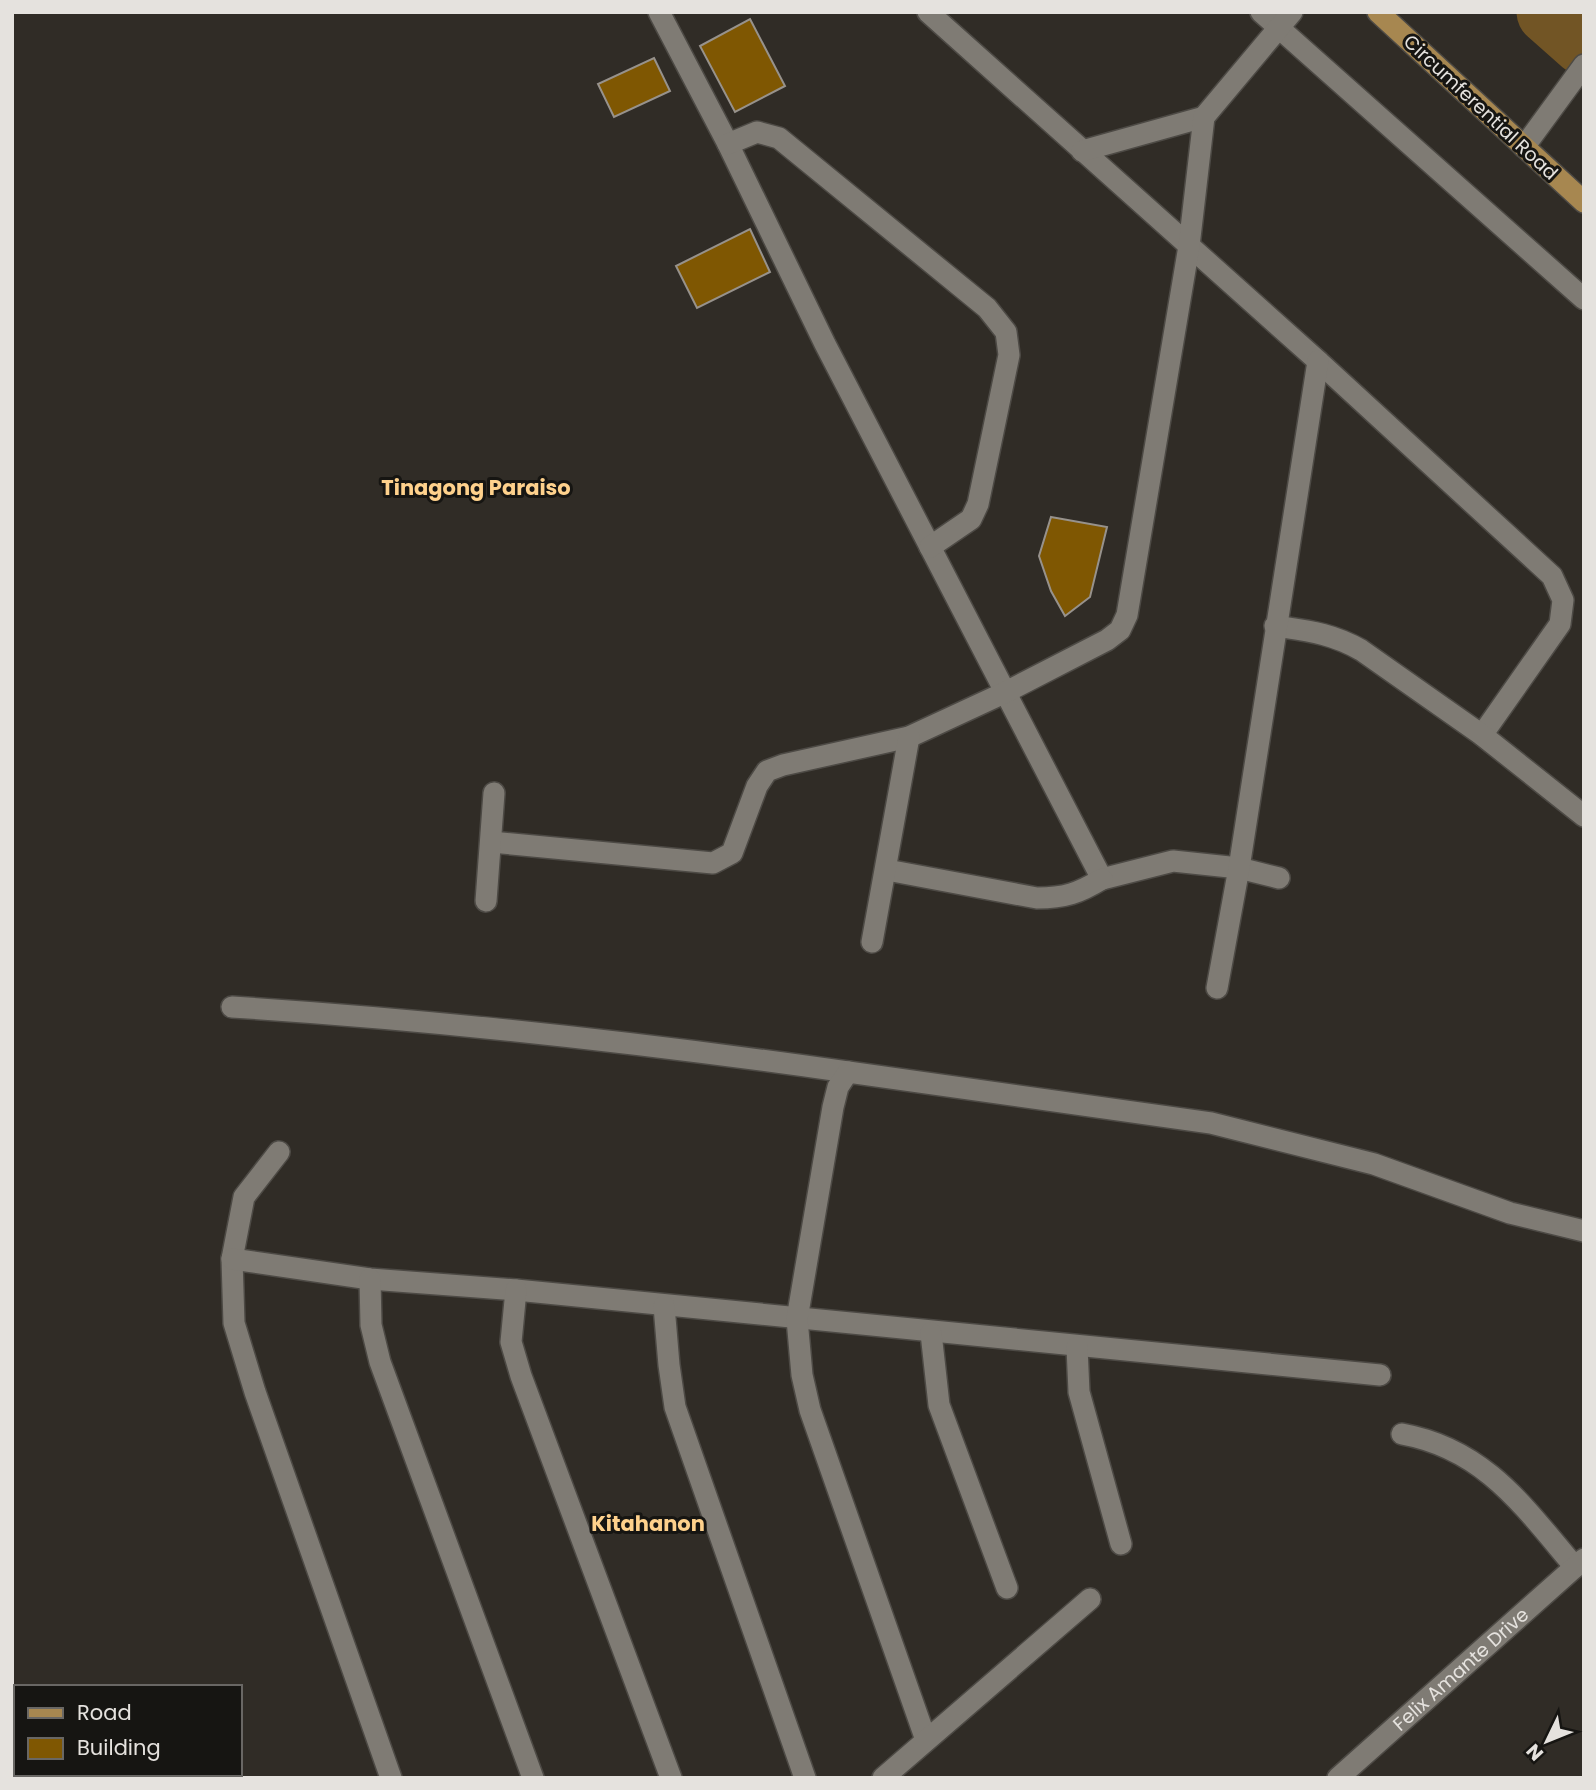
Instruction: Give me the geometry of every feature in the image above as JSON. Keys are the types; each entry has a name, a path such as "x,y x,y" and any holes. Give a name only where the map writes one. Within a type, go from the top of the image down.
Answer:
{"main road":[{"name":"Circumferential Road","path":"1378,12 1584,202"}],"street":[{"path":"659,12 728,144 825,344 1102,879"},
{"path":"928,12 1318,361 1552,576 1563,600 1560,624 1550,642 1482,735"},
{"path":"1261,12 1284,23 1584,299"},
{"path":"491,842 713,863 732,853 758,786 767,771 783,765 909,737 1006,692 1107,640 1120,630 1127,615 1189,246 1204,117 1284,23"},
{"path":"1524,146 1582,67"},
{"path":"1082,151 1204,117"},
{"path":"728,144 757,132 779,138 987,308 1006,332 1009,355 978,504 971,519 930,547"},
{"path":"1217,988 1239,868 1318,361"},
{"path":"1275,626 1322,633 1341,639 1482,735 1584,816"},
{"path":"872,942 909,737"},
{"path":"486,901 494,793"},
{"path":"887,870 1037,898 1058,898 1079,893 1102,879 1173,861 1239,868 1279,878"},
{"path":"232,1007 382,1017 656,1045 1211,1123 1374,1164 1510,1213 1584,1231"},
{"path":"848,1072 838,1087 833,1107 797,1319 802,1375 810,1410 926,1740"},
{"path":"279,1152 244,1197 232,1259 234,1323 255,1392 391,1778"},
{"path":"232,1259 370,1279 516,1290 1380,1376"},
{"path":"370,1279 371,1325 380,1362 533,1778"},
{"path":"516,1290 511,1342 521,1376 671,1778"},
{"path":"664,1306 668,1365 675,1406 805,1778"},
{"path":"931,1333 939,1405 1006,1588"},
{"path":"1077,1347 1079,1392 1121,1544"},
{"path":"1402,1434 1429,1439 1473,1460 1517,1499 1579,1563"},
{"name":"Felix Amante Drive","path":"1338,1778 1579,1563"},
{"path":"883,1778 1090,1600"}],"building":[{"path":"750,19 785,86 735,112 700,46"},
{"path":"654,58 670,91 614,117 598,84"},
{"path":"750,229 770,272 697,308 676,266"},
{"path":"1051,517 1107,527 1090,597 1065,616 1051,591 1039,556"}],"waterway":[{"path":"1549,12 1584,43"}],"district":[{"name":"Tinagong Paraiso","path":"476,488"},
{"name":"Kitahanon","path":"648,1524"}]}
